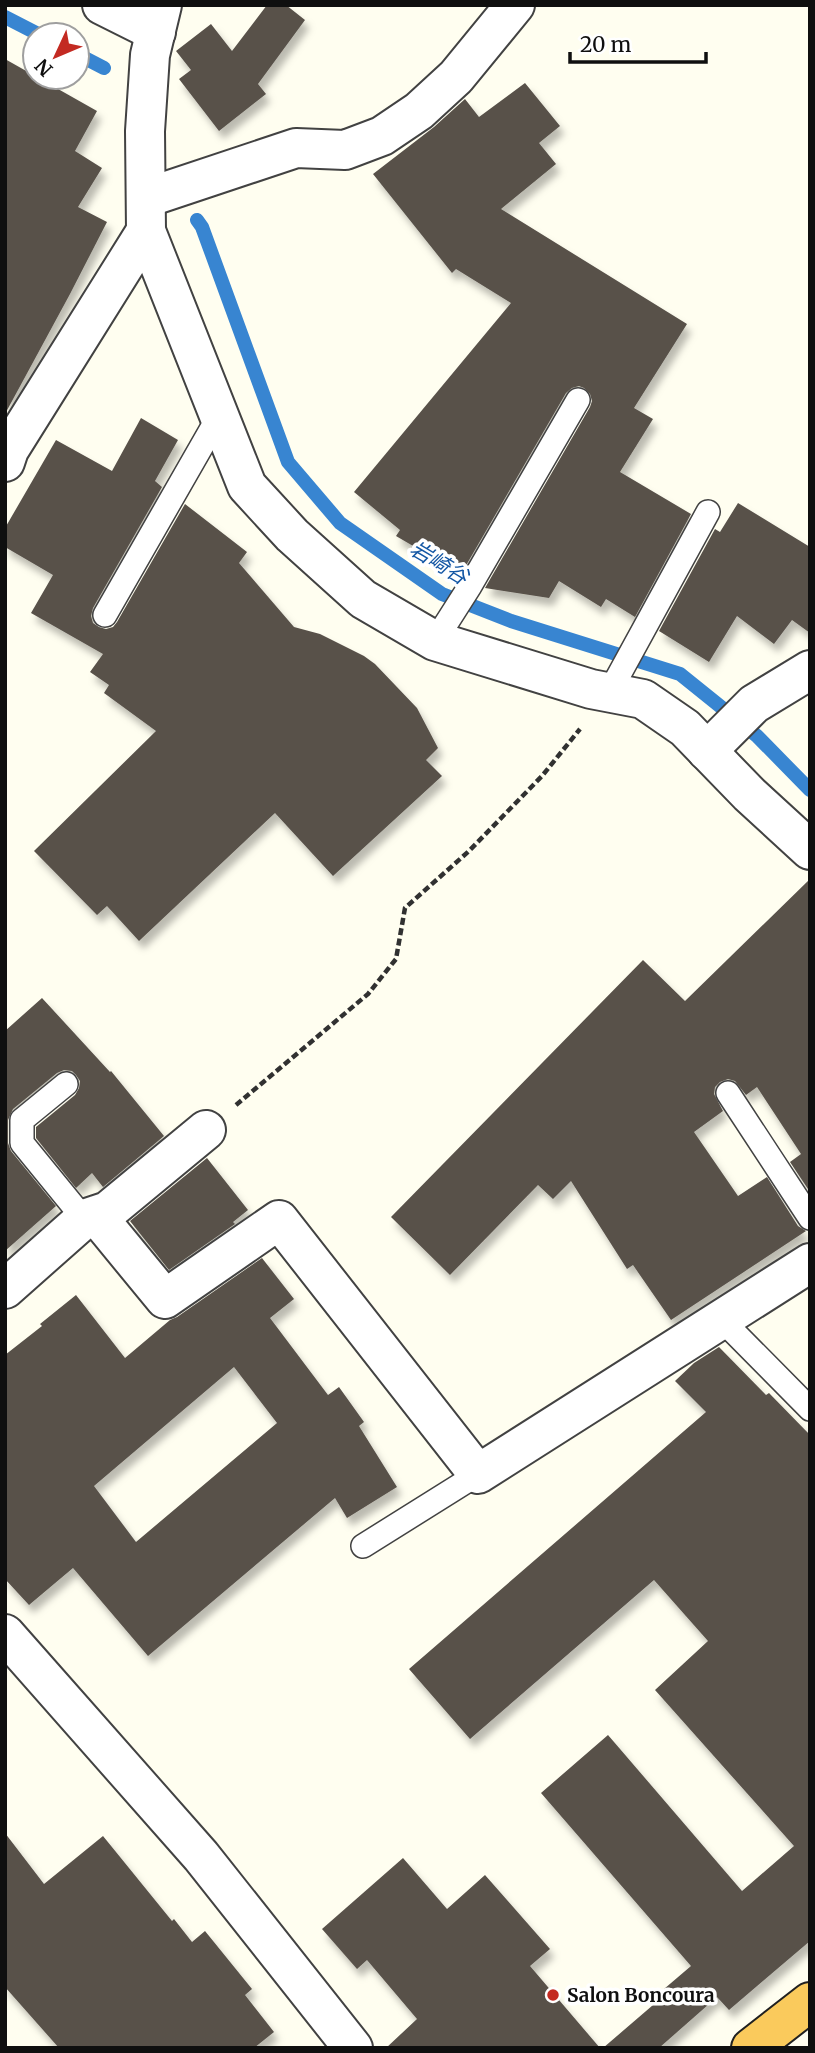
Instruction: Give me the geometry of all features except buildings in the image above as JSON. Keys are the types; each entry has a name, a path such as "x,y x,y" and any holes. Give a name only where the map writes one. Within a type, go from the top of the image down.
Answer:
{"highway":[{"path":"751,2048 810,2002"}],"street":[{"path":"102,5 159,18 150,55 145,131 146,214 247,486 292,535 363,599 435,641 591,689 643,699 714,744 810,850"},
{"path":"7,453 146,214 296,148 345,150 382,136 419,111 456,77 515,5"},
{"path":"714,744 754,704 810,670"},
{"path":"5,1289 90,1217 108,1212 206,1130"},
{"path":"90,1217 165,1299 279,1220 478,1474 810,1263"},
{"path":"5,1634 201,1856 353,2048"}],"lane":[{"path":"435,641 578,400"},
{"path":"105,615 219,416"},
{"path":"609,693 708,512"},
{"path":"66,1084 22,1120 22,1143 90,1217"},
{"path":"728,1093 810,1218"},
{"path":"721,1319 810,1409"},
{"path":"363,1546 478,1474"}],"path":[{"path":"206,1130 368,994 396,959 405,908 469,851 541,776 609,693"}],"waterway":[{"name":"岩崎谷","path":"5,17 21,25"},
{"name":"岩崎谷","path":"91,61 104,68"},
{"name":"岩崎谷","path":"197,220 202,227 288,462 340,523 442,594 511,621 680,674 757,736 810,790"}],"place":[{"name":"Salon Boncoura","path":"553,1995"}]}
